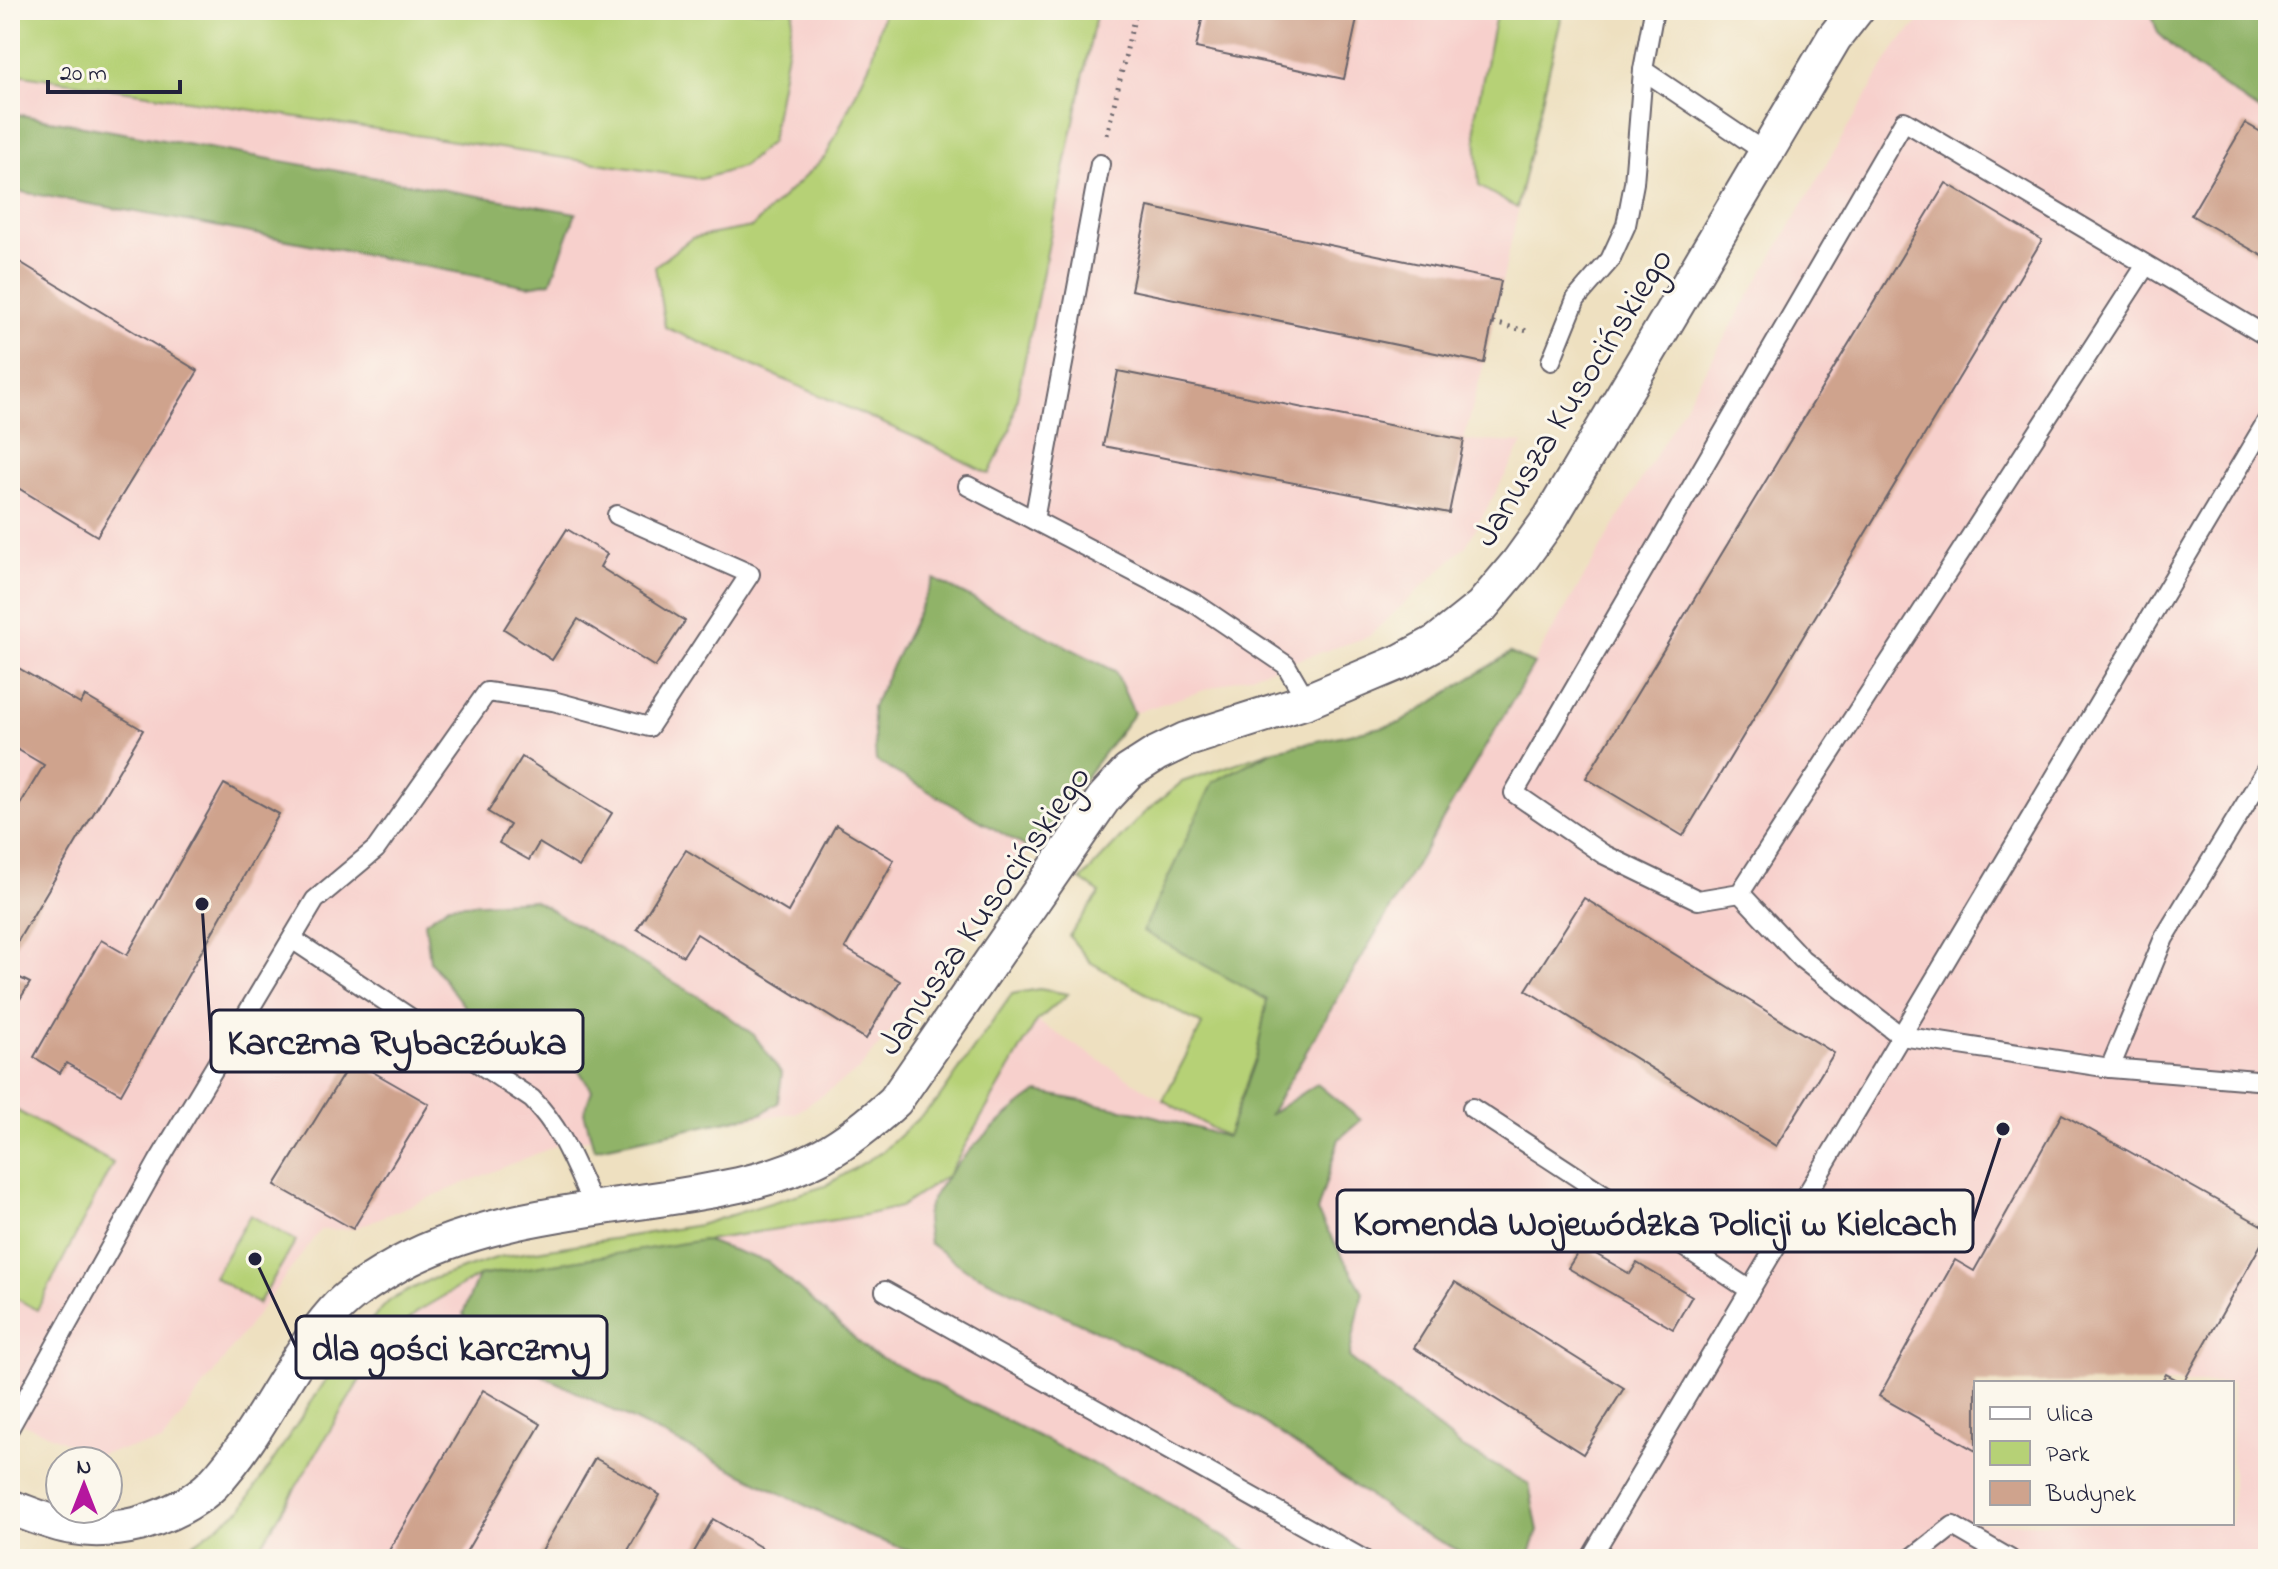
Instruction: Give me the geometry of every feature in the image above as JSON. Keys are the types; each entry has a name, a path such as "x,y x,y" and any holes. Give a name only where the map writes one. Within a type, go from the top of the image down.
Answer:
{"street":[{"name":"Janusza Kusocińskiego","path":"10,1507 72,1527 100,1530 155,1519 182,1508 211,1486 233,1458 325,1322 337,1308 373,1279 428,1249 472,1235 595,1209 708,1191 766,1177 821,1156 865,1128 895,1101 1104,798 1128,772 1185,740 1307,701 1402,661 1437,642 1482,606 1551,517 1834,38 1856,10"}],"lane":[{"path":"1551,361 1576,299 1610,260 1626,225 1634,183 1643,70 1654,10"},
{"path":"1643,70 1766,153"},
{"path":"2146,265 1740,893 1698,900 1603,854 1514,793 1904,121 2268,337"},
{"path":"1034,520 1100,164"},
{"path":"1599,1556 1750,1290 2268,419"},
{"path":"968,486 1196,604 1286,665 1307,701"},
{"path":"10,1427 158,1162 315,900 376,849 487,692 553,701 649,727 750,574 617,515"},
{"path":"2110,1068 2164,938 2268,767"},
{"path":"1740,893 1802,959 1901,1036 2110,1068 2268,1081"},
{"path":"292,939 532,1099 559,1131 595,1209"},
{"path":"1472,1108 1750,1290"},
{"path":"885,1291 1363,1559"},
{"path":"1911,1559 1953,1526 2010,1559"}],"path":[{"path":"1100,164 1136,10"}],"shaded area":[{"path":"10,10 1563,10 1464,440 1523,443 1466,546 1368,637 1134,713 916,1000 859,1070 796,1113 565,1142 353,1229 320,1230 162,1442 124,1449 124,1445 71,1445 10,1418"},
{"path":"1931,10 2268,10 2268,1559 253,1559 376,1353 418,1311 478,1276 860,1216 900,1207 948,1174 1037,1021 1248,1149 1897,44"}],"green space":[{"path":"10,10 794,10 771,142 742,167 701,179 10,73"},
{"path":"884,10 1097,10 1010,431 989,474 921,440 665,327 655,266 692,238 752,227 826,156 870,63"},
{"path":"1497,10 1563,10 1517,208 1479,186 1475,117"},
{"path":"2150,10 2268,10 2268,117 2194,66 2158,33"},
{"path":"10,113 576,213 551,282 528,286 10,190"},
{"path":"934,579 1115,671 1134,713 1031,850 876,761 872,707"},
{"path":"1510,653 1534,664 1269,1115 1317,1084 1361,1120 1339,1139 1317,1212 1363,1292 1349,1357 1461,1447 1529,1484 1538,1531 1528,1559 1476,1559 1419,1531 1205,1382 967,1270 929,1243 926,1219 933,1197 958,1163 992,1129 1038,1092 1147,1114 1227,1137 1257,1054 1267,1000 1143,931 1213,782 1275,750 1400,723"},
{"path":"1275,750 1213,782 1267,1000 1257,1054 1227,1137 1163,1100 1202,1025 1090,962 1069,936 1100,893 1081,880 1143,814 1182,782"},
{"path":"534,900 713,1005 754,1035 782,1074 778,1103 761,1114 594,1149 584,1112 592,1090 573,1062 476,1022 430,961 425,922 449,905"},
{"path":"1039,989 1068,994 1037,1021 948,1175 900,1207 860,1216 478,1276 418,1311 376,1353 253,1559 145,1559 186,1549 242,1508 352,1340 390,1300 429,1280 499,1257 699,1225 825,1186 883,1151 938,1100 1012,994"},
{"path":"10,1107 113,1163 37,1310 10,1295"},
{"path":"250,1215 296,1241 258,1304 214,1277"},
{"path":"703,1240 768,1262 870,1352 1157,1496 1260,1559 933,1559 865,1535 477,1343 463,1314 478,1276"}],"building":[{"path":"1204,10 1359,10 1344,79 1196,48"},
{"path":"2245,123 2268,136 2268,259 2191,215"},
{"path":"1946,183 2042,240 1683,836 1586,778"},
{"path":"1148,207 1501,281 1484,363 1131,290"},
{"path":"10,256 198,371 97,536 10,483"},
{"path":"1118,371 1464,440 1449,513 1103,446"},
{"path":"567,529 607,554 600,567 685,621 655,667 578,619 552,660 504,629"},
{"path":"10,663 80,704 85,696 143,730 10,954 10,821 44,765 10,745"},
{"path":"522,757 612,813 579,867 539,843 529,860 499,843 510,825 488,812"},
{"path":"224,784 279,814 121,1094 66,1063 60,1073 34,1057 101,940 127,955"},
{"path":"836,825 894,860 845,948 900,981 866,1039 697,934 683,956 637,929 686,850 788,912"},
{"path":"1584,898 1834,1053 1776,1146 1526,990"},
{"path":"10,973 30,983 10,1015"},
{"path":"352,1060 429,1104 353,1229 275,1185"},
{"path":"2062,1114 2268,1229 2184,1381 2166,1374 2162,1381 1974,1381 1974,1450 1879,1396 1955,1260 1974,1271"},
{"path":"1582,1246 1630,1274 1637,1263 1692,1296 1673,1329 1568,1268"},
{"path":"1455,1282 1624,1388 1583,1454 1414,1348"},
{"path":"483,1390 541,1424 462,1559 384,1559"},
{"path":"595,1458 660,1495 623,1559 537,1559"},
{"path":"713,1519 772,1554 769,1559 690,1559"}],"place":[{"name":"Karczma Rybaczówka","path":"202,904"},
{"name":"Komenda Wojewódzka Policji w Kielcach","path":"2003,1129"},
{"name":"dla gości karczmy","path":"255,1259"}]}
